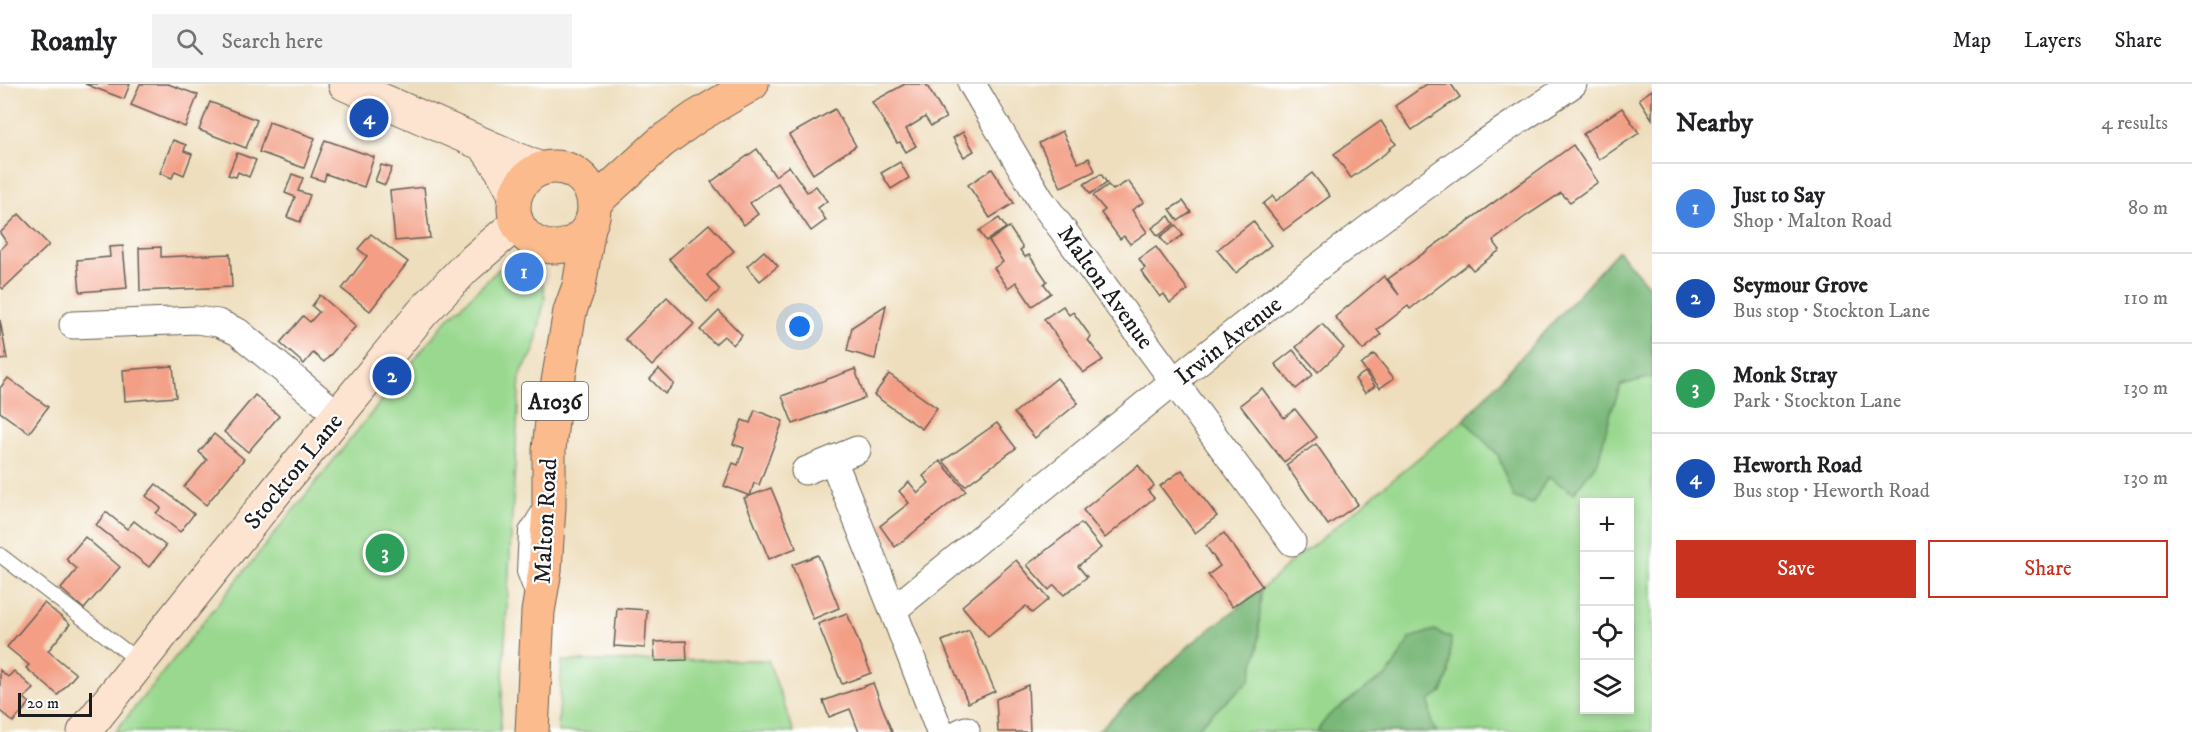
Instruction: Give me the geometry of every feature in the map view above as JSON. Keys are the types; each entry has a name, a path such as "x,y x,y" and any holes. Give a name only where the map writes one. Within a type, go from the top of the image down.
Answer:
{"main road":[{"name":"A1036","path":"547,247 571,244 581,237 661,142 696,117 752,84"},
{"name":"A1036","path":"553,169 593,165 661,142"},
{"name":"A1036","path":"589,227 604,223 641,182 661,142"},
{"path":"547,247 529,239 516,209 525,179 553,169 576,173 591,191 589,227"},
{"name":"Malton Road","path":"531,732 538,612 546,570 549,450 553,411 570,311 579,286 589,227"},
{"name":"Malton Road","path":"547,247 559,272 570,311"}],"street":[{"path":"345,84 485,146 553,169"},
{"name":"Malton Avenue","path":"972,84 1040,199 1292,542"},
{"name":"Irwin Avenue","path":"893,610 1175,381 1360,235 1473,151 1573,84"},
{"path":"485,146 503,171 516,209"},
{"name":"Stockton Lane","path":"84,732 422,313 516,209"},
{"path":"73,325 196,320 218,323 238,332 338,415"},
{"path":"805,471 845,455 893,610 956,731"}],"lane":[{"path":"0,555 140,662"}],"green space":[{"path":"1618,251 1652,290 1652,732 1097,732 1191,644 1261,590 1292,561 1464,420"},
{"path":"1618,251 1652,290 1652,377 1621,385 1598,461 1574,493 1548,477 1532,504 1513,497 1498,455 1464,420"},
{"path":"499,269 531,282 542,282 545,297 534,351 520,374 500,732 115,732 444,323"},
{"path":"1261,590 1258,648 1250,680 1202,723 1196,732 1097,732 1191,644"},
{"path":"1434,630 1451,638 1449,675 1442,692 1429,701 1432,725 1437,732 1316,732 1329,715 1388,675 1410,638"},
{"path":"768,660 794,732 558,732 562,661"}],"building":[{"path":"85,84 130,84 124,99"},
{"path":"140,84 168,84 198,95 185,127 131,105"},
{"path":"905,84 926,84 946,118 931,126 925,117 906,129 916,146 906,152 900,142 897,143 872,102"},
{"path":"1427,84 1451,84 1460,97 1412,130 1395,106"},
{"path":"1652,90 1652,119 1639,99"},
{"path":"210,102 257,120 246,148 199,130"},
{"path":"1622,108 1639,133 1599,160 1583,134"},
{"path":"835,109 856,146 813,174 789,135"},
{"path":"1381,121 1396,144 1351,178 1334,154"},
{"path":"269,122 315,138 304,168 259,152"},
{"path":"1062,131 1078,163 1089,158 1095,171 1061,187 1039,143"},
{"path":"963,132 974,151 964,157 953,138"},
{"path":"173,140 186,145 184,151 192,154 184,175 175,171 172,178 160,173"},
{"path":"325,140 374,157 364,187 326,174 324,181 311,177"},
{"path":"1573,145 1598,182 1570,202 1561,193 1526,216 1493,241 1500,250 1473,270 1468,264 1410,309 1408,306 1377,330 1381,335 1363,350 1335,317 1384,276 1399,295 1388,279"},
{"path":"757,149 775,176 789,166 807,192 816,186 827,201 818,208 826,220 811,231 778,183 750,203 758,214 744,225 711,182"},
{"path":"237,153 256,160 249,177 238,172 236,177 228,175"},
{"path":"900,162 909,178 891,189 881,173"},
{"path":"381,165 392,168 385,185 375,181"},
{"path":"992,169 1014,203 990,218 968,185"},
{"path":"1312,173 1330,196 1284,230 1263,204 1273,196 1276,201"},
{"path":"292,174 303,178 298,191 310,195 300,222 287,217 295,197 285,193"},
{"path":"1101,174 1107,183 1090,194 1084,184"},
{"path":"1128,181 1144,202 1132,210 1147,232 1130,244 1124,236 1120,239 1101,213 1105,210 1093,196 1108,185 1113,190"},
{"path":"424,187 430,238 395,241 390,191"},
{"path":"1183,201 1191,212 1178,221 1170,209"},
{"path":"19,214 49,245 3,289 0,286 0,250 7,243 0,233"},
{"path":"1169,216 1174,224 1158,236 1152,228"},
{"path":"999,218 1006,228 986,241 979,231"},
{"path":"1253,221 1271,245 1236,273 1217,250"},
{"path":"709,224 734,251 707,275 720,290 707,302 669,259"},
{"path":"1176,225 1183,235 1167,246 1160,237"},
{"path":"1009,227 1023,248 1020,250 1025,257 1029,255 1047,281 1044,284 1051,293 1032,306 1016,282 1008,288 994,268 1003,262 989,241"},
{"path":"371,234 408,262 370,311 342,289 367,256 358,249"},
{"path":"123,246 127,288 80,292 77,260 110,257 109,247"},
{"path":"161,247 161,257 230,254 232,287 140,291 139,248"},
{"path":"1156,247 1188,290 1170,303 1164,294 1160,297 1141,271 1145,268 1139,259"},
{"path":"764,251 778,266 760,281 747,266"},
{"path":"514,263 537,274 534,282 510,271"},
{"path":"320,295 356,326 324,362 313,353 304,364 280,343 303,316 310,322 319,312 312,306"},
{"path":"667,297 694,324 652,366 625,339"},
{"path":"886,305 875,359 847,351 852,327"},
{"path":"1063,306 1069,315 1073,312 1091,337 1088,340 1103,360 1083,373 1044,319"},
{"path":"719,311 742,335 733,345 724,336 715,344 700,330"},
{"path":"0,320 7,359 0,360"},
{"path":"1322,324 1344,348 1318,372 1296,347"},
{"path":"1293,350 1313,375 1296,389 1275,364"},
{"path":"1374,354 1394,378 1380,388 1361,365"},
{"path":"173,366 176,397 125,401 123,370"},
{"path":"659,369 674,384 665,394 650,379"},
{"path":"855,369 865,398 793,424 782,396"},
{"path":"1365,372 1375,386 1365,393 1355,379"},
{"path":"889,374 937,408 922,429 874,395"},
{"path":"8,378 48,407 29,433 0,412 0,388"},
{"path":"1057,378 1078,403 1035,438 1014,413"},
{"path":"1262,388 1284,418 1295,409 1317,437 1284,462 1240,405"},
{"path":"255,395 279,416 248,452 224,432"},
{"path":"755,410 783,421 759,485 754,483 750,496 724,486 733,463 738,465 744,448 733,444 742,420 750,423"},
{"path":"997,423 1016,448 965,486 943,461"},
{"path":"214,434 244,459 206,505 184,487 207,460 199,452"},
{"path":"1316,444 1358,504 1328,525 1286,465"},
{"path":"940,461 966,491 895,547 880,526 909,503 899,491 909,482 918,493 929,483 923,476"},
{"path":"1138,465 1154,486 1148,491 1154,498 1105,538 1083,510"},
{"path":"1182,470 1217,516 1195,533 1160,486"},
{"path":"156,484 194,514 180,532 156,513 161,508 146,496"},
{"path":"771,488 796,548 769,559 744,498"},
{"path":"106,512 127,529 134,521 166,546 149,567 96,525"},
{"path":"1081,523 1101,548 1078,566 1087,577 1064,595 1054,585 1049,590 1027,565"},
{"path":"1224,533 1262,586 1232,607 1208,575 1220,566 1206,546"},
{"path":"85,537 120,567 84,609 61,589 77,569 66,559"},
{"path":"818,555 839,608 813,619 792,565"},
{"path":"1016,560 1049,599 1032,613 1026,606 988,637 962,606"},
{"path":"44,603 70,624 48,651 76,674 58,695 26,668 29,665 7,647"},
{"path":"617,608 647,610 645,648 614,646"},
{"path":"847,613 871,673 842,684 818,624"},
{"path":"969,630 995,691 968,703 942,641"},
{"path":"686,641 687,660 655,661 654,642"},
{"path":"0,670 8,677 14,671 34,689 24,698 30,703 13,722 0,711"},
{"path":"873,683 892,732 859,732 850,709 829,717 823,701"},
{"path":"1028,685 1030,732 998,732 996,699"}],"place":[{"name":"Heworth Road","path":"369,118"},
{"name":"Just to Say","path":"524,272"},
{"name":"Seymour Grove","path":"392,376"},
{"name":"Monk Stray","path":"385,553"}]}
